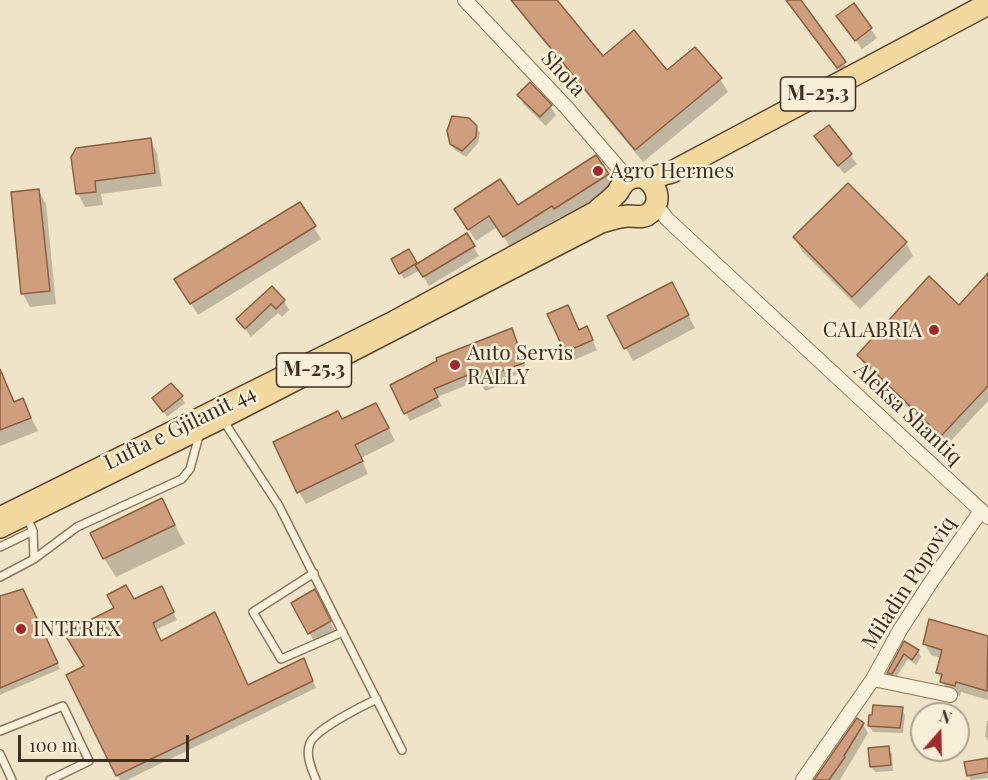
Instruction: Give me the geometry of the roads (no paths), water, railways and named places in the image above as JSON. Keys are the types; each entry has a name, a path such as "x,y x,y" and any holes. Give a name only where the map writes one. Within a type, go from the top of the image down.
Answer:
{"main road":[{"name":"M-25.3","path":"631,184 672,172 988,4"},
{"name":"M-25.3","path":"0,527 29,523 200,428 601,222 630,216 641,217 658,209 676,184 823,108 988,17"},
{"path":"630,216 618,204 631,184 654,187 658,209"},
{"name":"Lufta e Gjilanit 44","path":"0,518 392,323 596,212 631,184"}],"street":[{"name":"Shota","path":"465,0 567,108 631,184"},
{"name":"Aleksa Shantiq","path":"658,209 985,514"},
{"name":"Miladin Popoviq","path":"803,780 873,679 900,630 985,514"},
{"name":"Miladin Popoviq","path":"873,679 950,695"}],"lane":[{"path":"221,418 279,506 402,750"},
{"path":"0,577 34,559 77,527 182,479 190,469 200,436 200,428"},
{"path":"29,523 34,559"},
{"path":"0,547 29,523"},
{"path":"314,573 253,612 281,659 343,632"},
{"path":"316,780 309,762 310,743 323,729 377,699"},
{"path":"0,731 63,706 89,761 50,780"},
{"path":"0,753 12,780"}],"place":[{"name":"Agro Hermes","path":"598,171"},
{"name":"CALABRIA","path":"934,330"},
{"name":"Auto Servis RALLY","path":"455,365"},
{"name":"INTEREX","path":"21,629"}]}
